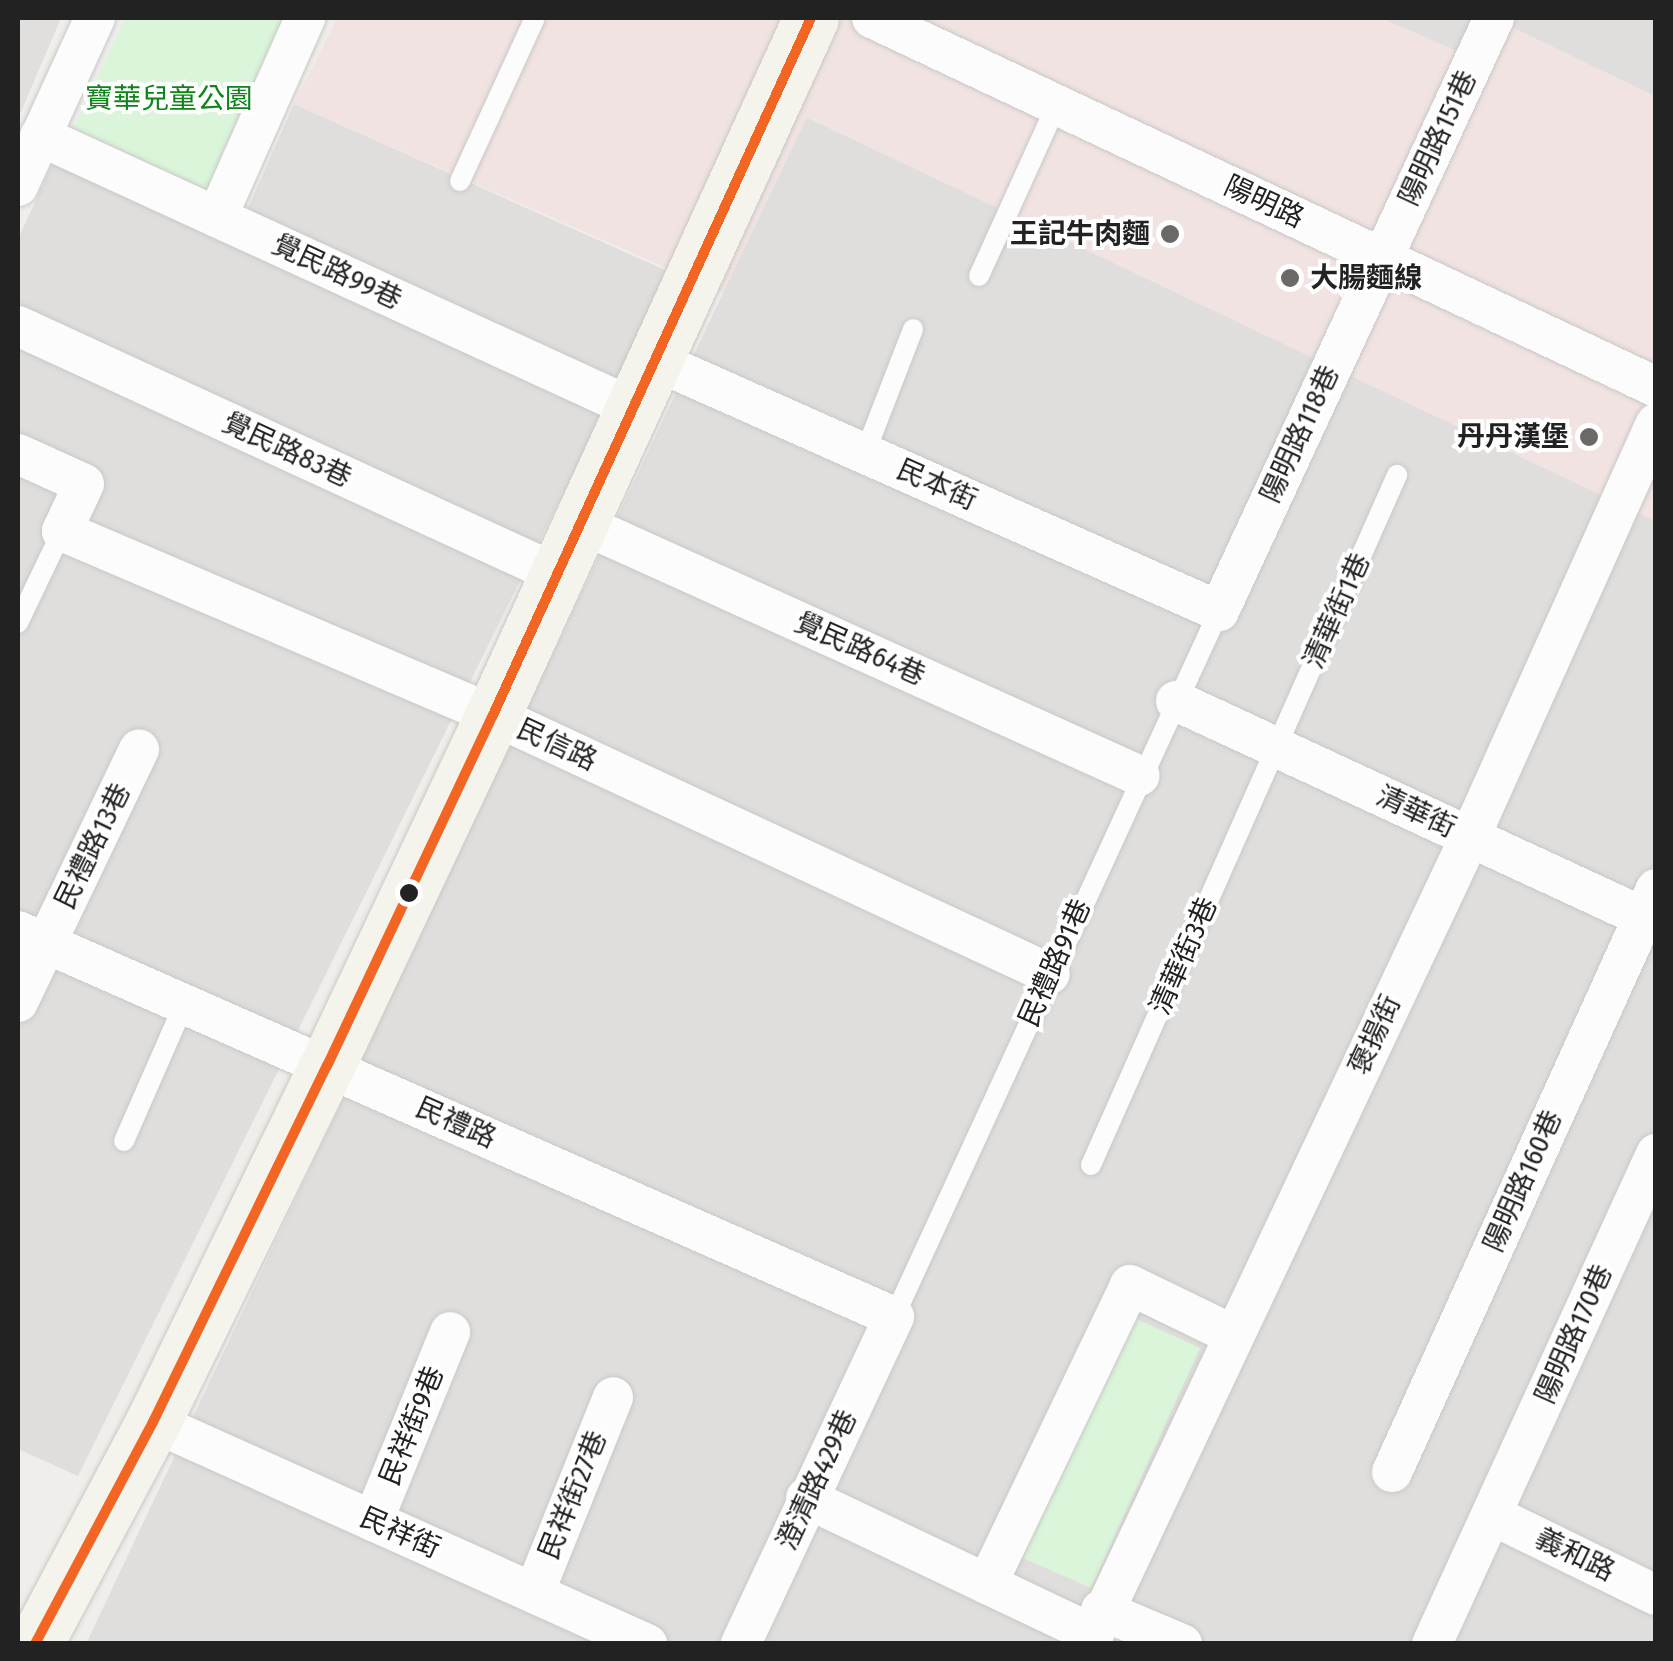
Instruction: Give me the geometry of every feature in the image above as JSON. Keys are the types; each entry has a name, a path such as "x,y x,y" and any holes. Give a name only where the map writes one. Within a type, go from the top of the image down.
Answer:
{"street":[{"path":"18,186 95,18"},
{"path":"217,218 305,18"},
{"path":"36,1644 153,1422 327,1066 493,715 810,18"},
{"name":"陽明路","path":"872,18 1656,387"},
{"name":"陽明路151巷","path":"1382,258 1494,18"},
{"name":"覺民路99巷","path":"40,136 217,218 644,384"},
{"name":"陽明路118巷","path":"1219,611 1382,258"},
{"name":"覺民路83巷","path":"18,326 557,574"},
{"name":"民本街","path":"644,384 865,454 1219,611"},
{"name":"褒揚街","path":"1094,1629 1470,837 1656,424"},
{"path":"18,454 84,484 62,531"},
{"name":"覺民路64巷","path":"580,523 1140,776"},
{"name":"民信路","path":"62,531 493,715 1050,974"},
{"name":"清華街","path":"1176,701 1470,837 1651,910"},
{"name":"民禮路13巷","path":"18,1002 32,937 140,750"},
{"name":"陽明路160巷","path":"1392,1472 1651,910"},
{"name":"民禮路","path":"32,937 894,1317"},
{"name":"陽明路170巷","path":"1432,1644 1641,1222 1656,1154"},
{"path":"987,1584 1130,1286 1232,1335"},
{"name":"澄清路429巷","path":"742,1644 806,1498 894,1317"},
{"name":"民祥街9巷","path":"373,1521 450,1332"},
{"name":"民祥街27巷","path":"534,1593 613,1397"},
{"name":"民祥街","path":"153,1422 647,1644"},
{"path":"806,1498 987,1584 1094,1629 1182,1644"},
{"name":"義和路","path":"1494,1516 1656,1595"}],"lane":[{"path":"460,181 534,18"},
{"path":"979,276 1056,104"},
{"path":"865,454 913,329"},
{"name":"清華街1巷","path":"1276,747 1397,475"},
{"path":"18,624 62,531"},
{"name":"民禮路91巷","path":"894,1317 1219,611"},
{"name":"清華街3巷","path":"1091,1165 1276,747"},
{"path":"124,1141 184,1004"}],"shaded area":[{"path":"18,18 61,18 18,119"},
{"path":"337,18 1381,18 1487,64 1510,26 1655,96 1655,521 807,117 723,293 294,104"},
{"path":"1257,18 1655,18 1655,206"},
{"path":"294,104 672,273 78,1476 18,1449 18,239 56,156 233,242"},
{"path":"806,117 1655,519 1655,1643 86,1644"}],"green space":[{"name":"寶華兒童公園","path":"125,18 290,18 205,201 69,138"},
{"path":"1130,1316 1200,1348 1091,1588 1021,1557"}],"transit line":[{"path":"35,1644 153,1422 327,1066 493,715 811,18"}],"place":[{"name":"王記牛肉麵","path":"1170,234"},
{"name":"大腸麵線","path":"1290,278"},
{"name":"丹丹漢堡","path":"1589,437"}]}
